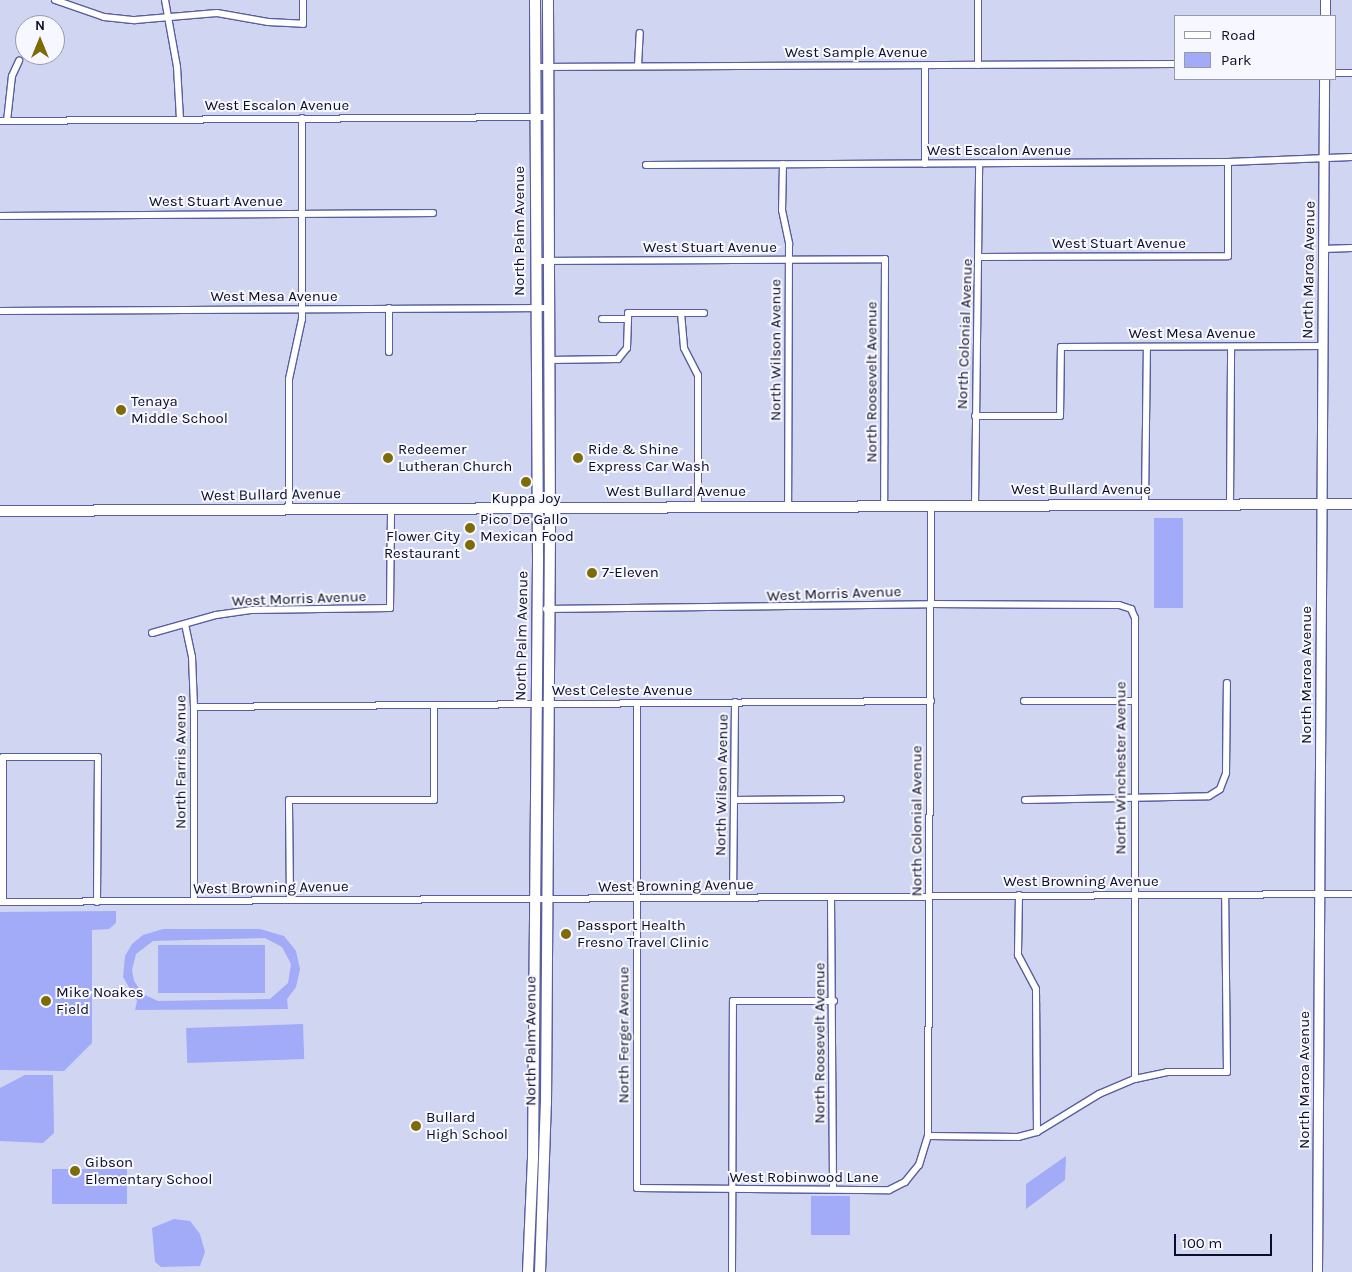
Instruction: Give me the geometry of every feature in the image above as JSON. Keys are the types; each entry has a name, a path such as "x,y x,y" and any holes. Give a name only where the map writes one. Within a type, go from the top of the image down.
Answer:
{"main road":[{"name":"North Palm Avenue","path":"528,1272 534,1074 538,507 535,308 536,0"},
{"name":"North Palm Avenue","path":"540,1272 546,1075 550,507 547,261 548,0"},
{"path":"1325,0 1325,15"},
{"name":"North Maroa Avenue","path":"1317,1272 1324,80"},
{"path":"536,352 542,378 543,414 549,419"},
{"name":"West Bullard Avenue","path":"0,511 1352,504"},
{"path":"534,1074 546,1075"}],"street":[{"path":"55,0 104,17 135,20 217,13 268,22 303,24 303,0"},
{"path":"165,0 177,67 180,120"},
{"path":"978,0 978,65"},
{"path":"638,66 640,33"},
{"name":"West Sample Avenue","path":"536,67 1174,64"},
{"name":"West Escalon Avenue","path":"18,65 12,76 3,121 548,117"},
{"path":"925,66 925,164"},
{"path":"1337,73 1352,73"},
{"path":"289,510 289,379 301,333 302,309 302,118"},
{"name":"West Escalon Avenue","path":"646,165 1228,162 1352,156"},
{"name":"West Stuart Avenue","path":"980,257 1228,256 1228,162"},
{"name":"North Wilson Avenue","path":"783,164 782,210 789,260 788,506"},
{"name":"North Colonial Avenue","path":"975,505 976,300 980,257 979,164"},
{"name":"West Stuart Avenue","path":"0,216 433,213"},
{"path":"1323,248 1352,248"},
{"name":"West Stuart Avenue","path":"535,261 885,259"},
{"name":"North Roosevelt Avenue","path":"884,506 885,259"},
{"path":"389,308 389,352"},
{"name":"West Mesa Avenue","path":"0,311 548,308"},
{"path":"549,360 622,357 627,348 628,313 704,313"},
{"path":"681,313 684,348 698,375 698,507"},
{"path":"602,319 628,319"},
{"name":"West Mesa Avenue","path":"975,416 1060,416 1061,347 1322,346"},
{"path":"1145,505 1147,347"},
{"path":"1230,505 1231,347"},
{"name":"North Colonial Avenue","path":"928,1136 931,506"},
{"name":"West Morris Avenue","path":"152,633 251,610 390,608 391,508"},
{"name":"West Morris Avenue","path":"537,610 931,604 1119,605 1130,609"},
{"name":"North Winchester Avenue","path":"1130,609 1135,618 1133,894 1135,1079"},
{"name":"North Farris Avenue","path":"185,624 192,657 194,707 194,901"},
{"path":"1025,800 1196,799 1209,796 1220,789 1226,773 1227,683"},
{"path":"1024,701 1134,700"},
{"name":"West Celeste Avenue","path":"194,707 931,701"},
{"name":"North Wilson Avenue","path":"733,898 736,702"},
{"name":"North Ferger Avenue","path":"637,703 637,1188"},
{"path":"290,900 289,800 434,800 434,705"},
{"path":"1,902 3,757 98,756 97,902"},
{"path":"734,800 841,799"},
{"name":"West Browning Avenue","path":"1,902 1352,894"},
{"path":"1019,895 1018,955 1036,989 1037,1132"},
{"path":"928,1136 1018,1137 1037,1132 1099,1094 1135,1079 1167,1072 1226,1072 1225,895"},
{"name":"North Roosevelt Avenue","path":"831,897 834,1000 833,1189"},
{"path":"732,1272 733,1001 834,1000"},
{"name":"West Robinwood Lane","path":"637,1188 889,1190 905,1182 918,1165 928,1136"}],"green space":[{"path":"1154,518 1183,518 1183,608 1154,608"},
{"name":"Mike Noakes Field","path":"116,911 116,923 109,929 92,930 92,1043 64,1071 0,1070 0,912"},
{"path":"163,929 260,929 284,936 296,951 300,969 296,987 287,999 288,1009 135,1010 137,1001 123,977 125,956 132,944 143,935","holes":["265,938 282,947 291,964 288,983 270,999 158,1001 143,994 134,981 132,970 136,954 153,941"]},
{"path":"158,945 265,945 265,993 158,993"},
{"path":"303,1024 304,1059 187,1063 186,1028"},
{"path":"25,1075 53,1075 54,1133 43,1143 0,1141 0,1088"},
{"path":"1066,1156 1065,1180 1026,1209 1026,1184"},
{"path":"52,1169 127,1169 127,1204 52,1204"},
{"path":"811,1196 850,1196 850,1235 811,1235"},
{"path":"174,1219 190,1221 200,1234 205,1252 200,1266 161,1267 155,1262 152,1228"}],"place":[{"name":"Tenaya Middle School","path":"121,410"},
{"name":"Redeemer Lutheran Church","path":"388,458"},
{"name":"Ride & Shine Express Car Wash","path":"578,458"},
{"name":"Kuppa Joy","path":"526,482"},
{"name":"Pico De Gallo Mexican Food","path":"470,528"},
{"name":"Flower City Restaurant","path":"470,545"},
{"name":"7-Eleven","path":"592,573"},
{"name":"Passport Health Fresno Travel Clinic","path":"566,934"},
{"name":"Mike Noakes Field","path":"46,1001"},
{"name":"Bullard High School","path":"416,1126"},
{"name":"Gibson Elementary School","path":"75,1171"}]}
